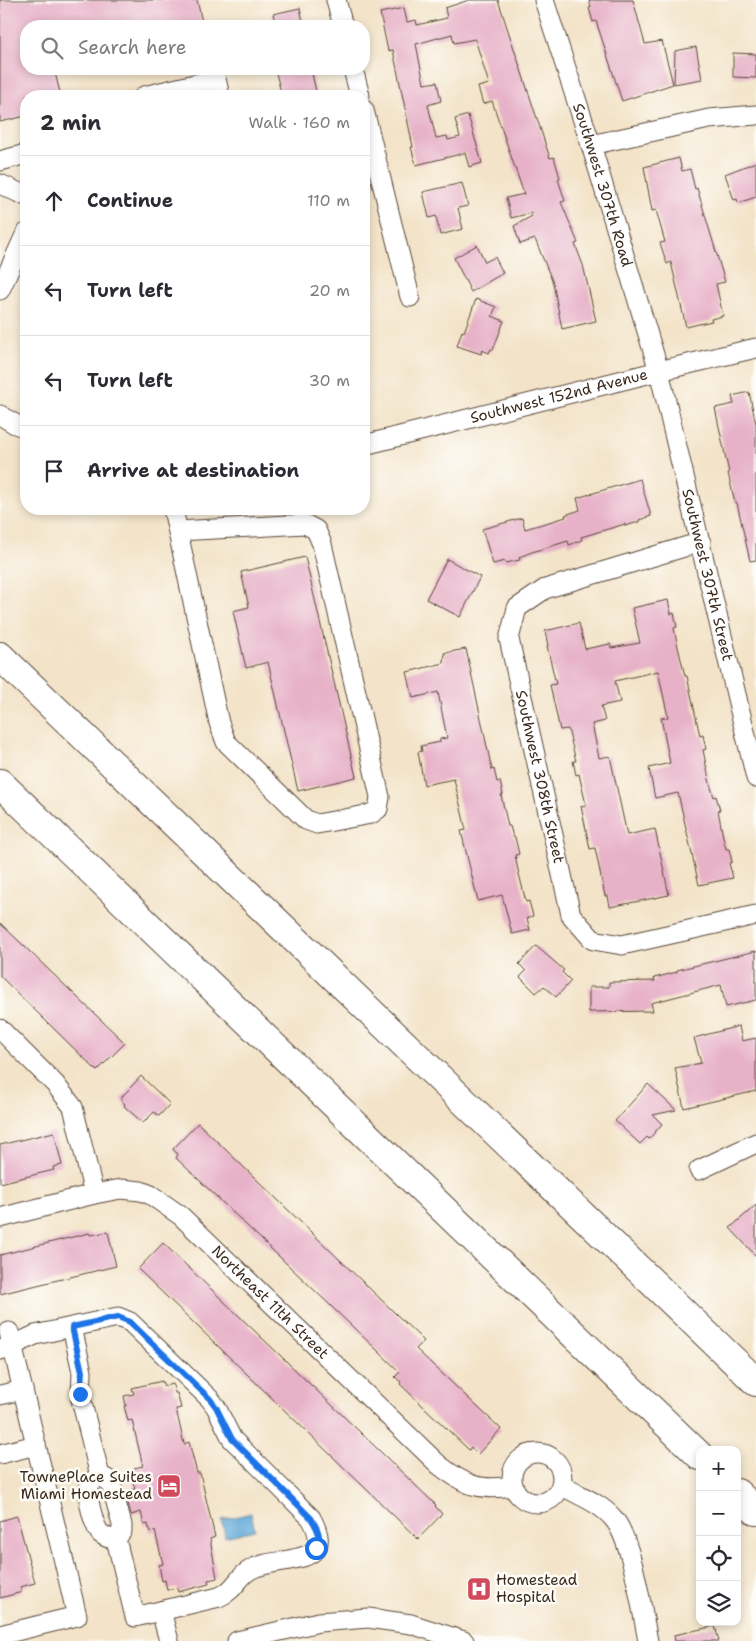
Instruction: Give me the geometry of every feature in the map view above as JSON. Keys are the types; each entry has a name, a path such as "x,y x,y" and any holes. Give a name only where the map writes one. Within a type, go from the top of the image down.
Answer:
{"highway":[{"path":"0,656 756,1382"},
{"path":"0,783 696,1452"},
{"path":"741,1496 756,1511"}],"street":[{"path":"336,0 341,20"},
{"name":"Southwest 307th Road","path":"544,0 591,145 659,371"},
{"path":"355,75 358,90"},
{"path":"169,90 216,79 219,90"},
{"path":"591,145 709,119 756,115"},
{"path":"370,134 410,297"},
{"path":"0,161 20,156"},
{"path":"0,184 20,193"},
{"path":"0,290 20,246"},
{"name":"Southwest 152nd Avenue","path":"370,443 756,348"},
{"name":"Southwest 307th Street","path":"659,371 756,778"},
{"path":"0,415 20,426"},
{"path":"174,515 220,723 226,742 306,820 317,824 371,814 378,809 380,797 322,544 316,530 304,524 178,531"},
{"name":"Southwest 308th Street","path":"701,542 545,589 517,608 509,639 571,915 593,940 622,945 756,915"},
{"path":"0,1029 55,1084 73,1107 94,1194"},
{"path":"700,1170 756,1143"},
{"name":"Northeast 11th Street","path":"0,1218 121,1189 151,1194 161,1200 195,1229 439,1465 466,1484 481,1488 497,1489 513,1486"},
{"path":"0,1635 77,1616 23,1390 5,1340 35,1336 118,1317 130,1322 210,1399 232,1439 311,1518 318,1530 320,1540 316,1548 308,1555 252,1568 243,1574 229,1593 135,1617 116,1539"},
{"path":"72,1327 82,1372 81,1399 100,1476"},
{"path":"0,1395 23,1390"},
{"path":"0,1454 36,1445"},
{"path":"531,1453 539,1453 554,1459 559,1465 562,1473 561,1485 555,1496 548,1501 532,1503 524,1500 513,1486 513,1470 517,1462 523,1457 531,1453"},
{"path":"100,1476 107,1479 114,1490 123,1528 116,1539 106,1537 99,1532 95,1524 88,1495 89,1486 94,1479 100,1476"},
{"path":"561,1485 602,1508 621,1528 631,1559 648,1641"},
{"path":"161,1611 169,1641"},
{"path":"237,1641 298,1634 319,1622 368,1618 411,1624 464,1641"}],"water":[{"path":"251,1513 255,1530 225,1537 222,1520"}],"building":[{"path":"0,0 197,0 202,20 20,20 20,75 56,75 59,90 20,90 20,117 0,122"},
{"path":"469,0 498,0 550,158 554,157 565,201 561,202 578,243 575,244 583,265 596,321 562,329 553,283 535,239 520,244 514,226 532,216 531,213 511,218 506,198 524,194 492,101 483,104 478,87 489,84 475,39 454,43 452,34 416,44 424,84 437,82 441,101 428,105 436,138 447,136 448,140 460,137 455,119 468,115 482,163 469,167 465,153 416,165 393,50 388,51 380,13 404,8 407,22 416,20 417,25 447,18 445,8"},
{"path":"589,0 633,0 645,44 662,41 673,84 622,101 596,21 593,22"},
{"path":"300,8 303,20 274,20 273,14"},
{"path":"696,47 702,79 674,84 675,51"},
{"path":"733,53 756,54 756,78 733,77"},
{"path":"277,75 312,75 316,90 280,90"},
{"path":"679,158 682,171 690,169 725,282 716,284 723,316 711,319 712,321 686,327 671,262 667,264 660,243 665,242 656,210 652,211 644,167"},
{"path":"756,162 756,197 738,203 737,199 734,200 725,174"},
{"path":"462,183 468,206 458,208 463,229 440,235 436,216 429,218 423,192"},
{"path":"477,245 485,262 495,257 503,273 471,292 454,258"},
{"path":"476,299 496,307 492,316 504,321 493,350 491,349 489,353 482,350 481,354 457,346"},
{"path":"749,392 756,424 756,560 750,561 728,473 715,408 734,404 732,396"},
{"path":"640,479 651,516 639,520 639,522 625,526 625,524 581,537 582,540 569,545 568,541 532,552 519,557 520,560 493,564 482,529 522,518 525,529 566,517 565,515 580,510 577,498"},
{"path":"305,557 356,777 298,791 268,662 246,668 233,611 249,607 241,572"},
{"path":"447,559 480,577 460,617 426,599"},
{"path":"668,600 671,614 674,613 677,627 674,628 677,643 685,676 687,676 700,736 703,735 706,749 703,750 710,784 720,810 718,810 723,837 726,849 729,849 732,862 729,863 733,878 699,885 678,793 655,798 649,768 670,763 661,718 668,717 658,671 615,681 620,702 601,706 605,721 592,724 599,758 610,756 627,835 655,829 669,895 610,907 608,896 605,896 595,848 590,849 581,806 586,805 579,774 576,775 573,761 576,761 568,729 560,730 550,685 556,684 545,631 579,623 585,649 610,644 611,648 640,643 632,608"},
{"path":"466,649 492,770 494,769 497,782 500,781 508,826 510,826 513,837 515,837 519,854 515,855 518,870 526,902 529,901 533,916 527,918 530,930 512,934 502,895 478,901 461,831 466,830 454,779 424,785 418,752 422,751 421,746 440,742 440,739 447,738 438,692 413,698 407,672 444,663 444,653"},
{"path":"0,923 125,1043 97,1071 0,976"},
{"path":"536,946 564,970 562,972 571,981 556,997 544,986 536,993 520,977 526,971 519,964"},
{"path":"756,951 756,1000 726,1007 721,985 651,1003 653,1011 589,1012 589,987 609,987 609,982 655,981 654,978 677,972 677,970"},
{"path":"739,1026 742,1041 756,1038 756,1091 684,1108 675,1068 701,1063 694,1038"},
{"path":"141,1076 170,1104 159,1116 154,1112 143,1123 124,1106 125,1104 120,1099"},
{"path":"648,1084 676,1110 653,1115 662,1124 649,1139 647,1137 640,1144 615,1121"},
{"path":"198,1123 424,1341 416,1349 501,1429 478,1454 471,1447 469,1450 400,1384 401,1382 395,1377 400,1372 176,1158 178,1155 173,1149"},
{"path":"54,1132 62,1165 53,1167 54,1170 0,1183 0,1145"},
{"path":"756,1205 756,1256 730,1228"},
{"path":"108,1232 116,1266 0,1294 0,1255 89,1233 90,1235"},
{"path":"163,1243 436,1505 442,1514 418,1539 138,1269"},
{"name":"TownePlace Suites Miami Homestead","path":"162,1381 164,1386 173,1384 175,1393 177,1393 181,1408 176,1409 184,1444 189,1442 197,1473 200,1473 215,1537 210,1539 217,1578 208,1580 209,1584 178,1592 177,1588 167,1590 165,1580 162,1581 159,1565 163,1564 155,1531 150,1532 148,1524 144,1525 141,1512 131,1515 125,1491 135,1489 132,1478 136,1477 134,1468 143,1466 132,1420 128,1421 124,1406 126,1406 124,1396 134,1394 132,1388"},
{"path":"17,1516 35,1583 20,1587 22,1592 0,1598 0,1521"},
{"path":"715,1626 719,1641 675,1641 674,1635"}],"place":[{"name":"TownePlace Suites Miami Homestead","path":"169,1486"},
{"name":"Homestead Hospital","path":"479,1589"}],"route":[{"path":"80,1394 82,1372 72,1327 118,1317 130,1322 210,1399 237,1446 311,1518 318,1530 320,1540 316,1548"}]}
